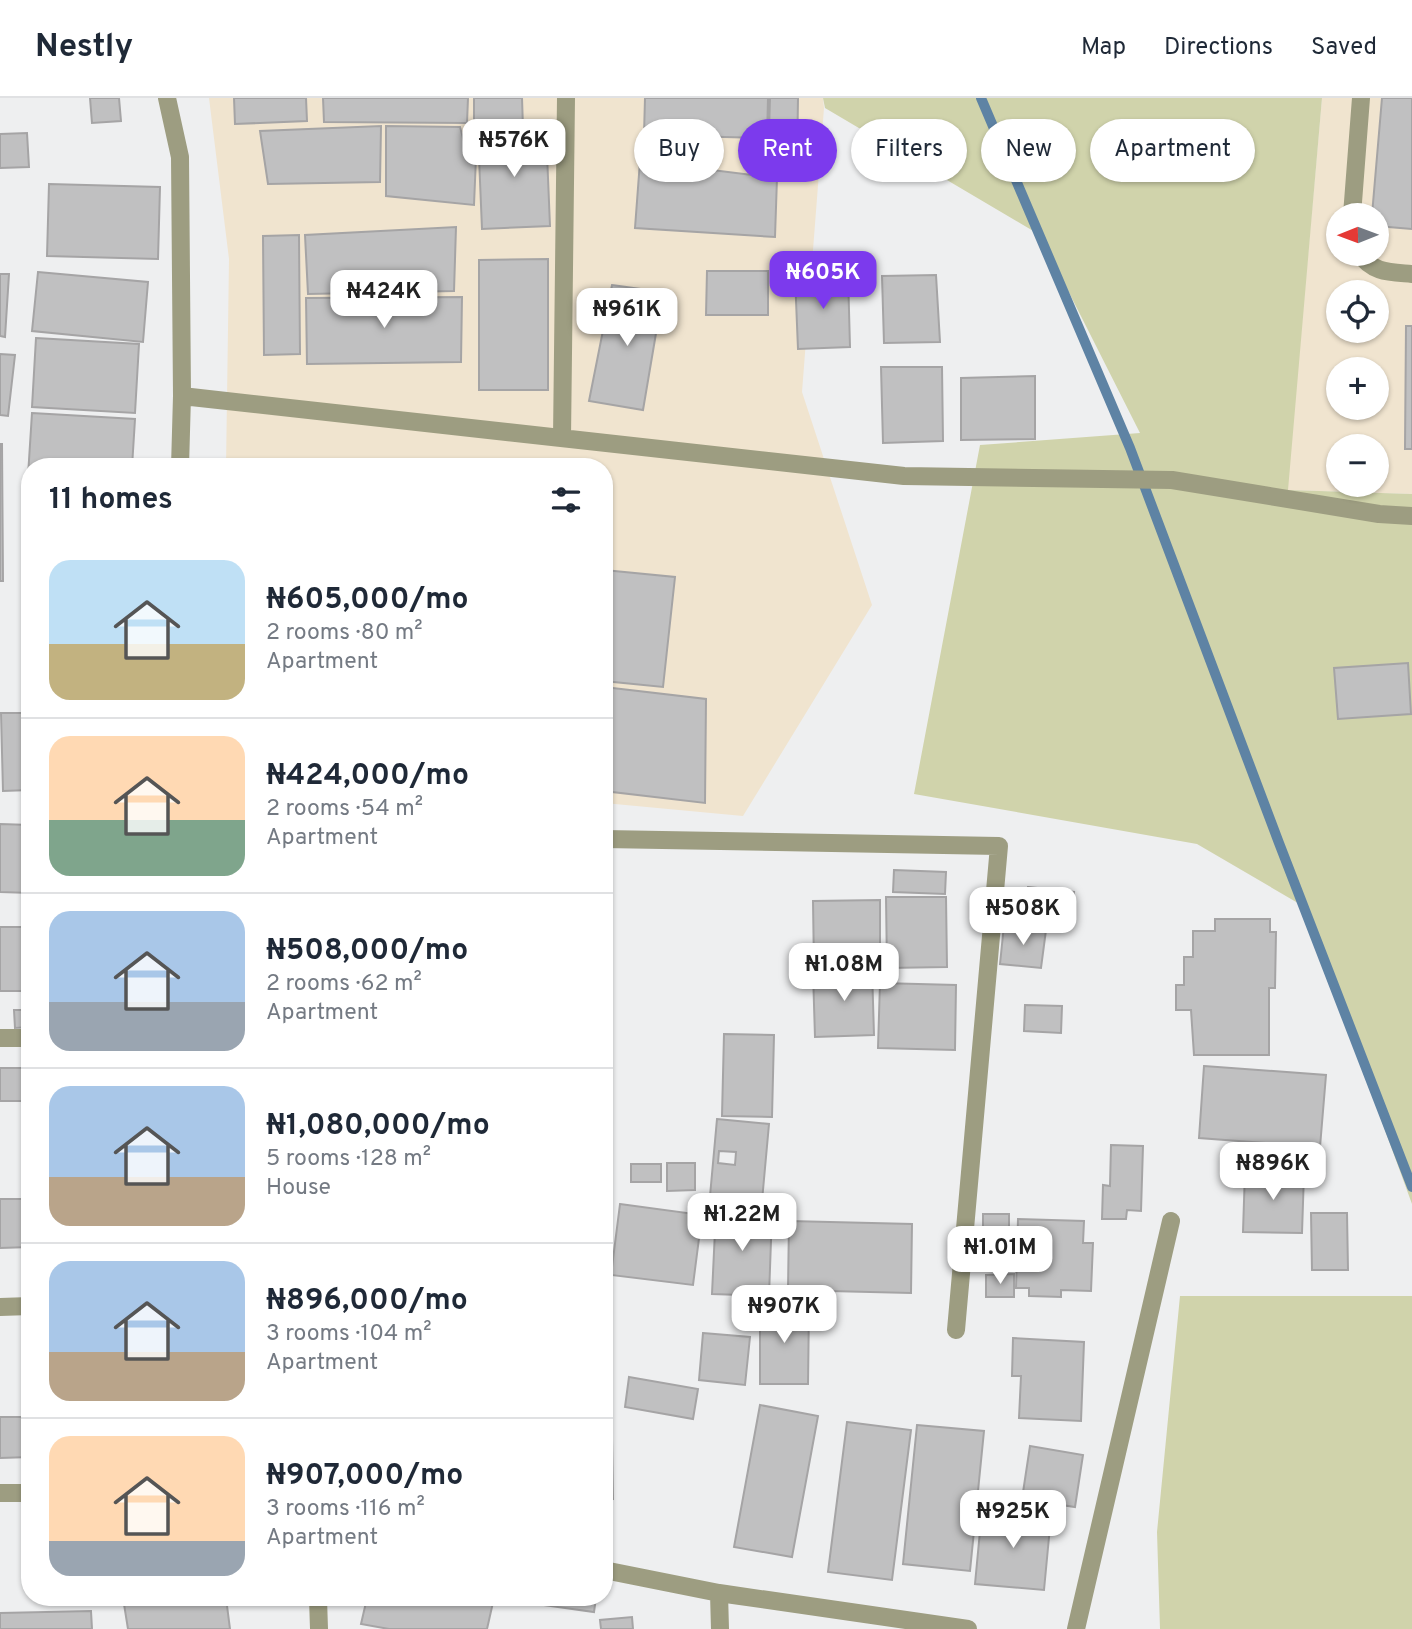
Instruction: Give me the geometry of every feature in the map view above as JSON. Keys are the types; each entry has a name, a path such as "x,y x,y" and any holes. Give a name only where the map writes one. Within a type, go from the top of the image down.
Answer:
{"street":[{"path":"167,98 180,157 180,458"},
{"path":"562,438 566,98"},
{"path":"1353,203 1361,98"},
{"path":"1371,266 1380,271 1412,274"},
{"path":"182,397 904,476 1172,480 1379,514 1412,516"},
{"path":"613,839 999,846 956,1329"},
{"path":"0,1038 21,1038"},
{"path":"1076,1629 1171,1221"},
{"path":"0,1307 21,1306"},
{"path":"0,1493 21,1493"},
{"path":"613,1572 719,1593 968,1629"},
{"path":"719,1593 720,1629"},
{"path":"318,1606 319,1629"}],"shaded area":[{"path":"209,98 823,98 823,119 738,119 738,182 818,182 802,392 872,605 743,816 613,804 613,458 226,458 229,259"},
{"path":"1322,98 1412,98 1412,494 1389,493 1389,434 1326,434 1326,491 1287,490"}],"green space":[{"path":"823,98 1322,98 1288,490 1326,491 1326,497 1389,497 1389,493 1412,494 1412,1204 1303,906 1197,844 914,794 980,445 1140,433 1040,235 950,182 967,182 967,119 851,119 851,123 825,108"},
{"path":"1180,1296 1412,1296 1412,1629 1160,1629 1157,1532"}],"building":[{"path":"90,98 119,98 121,121 92,123"},
{"path":"234,98 306,98 307,121 235,124"},
{"path":"323,98 468,98 467,123 324,122"},
{"path":"474,98 522,98 523,128 474,128"},
{"path":"645,98 768,98 767,119 738,119 738,137 724,137 724,119 644,119"},
{"path":"770,98 798,98 798,119 769,119"},
{"path":"1382,98 1412,98 1412,229 1390,227 1390,203 1373,203"},
{"path":"381,126 380,182 268,184 260,131"},
{"path":"386,126 460,127 466,149 476,157 474,205 386,196"},
{"path":"546,130 550,226 482,229 478,133"},
{"path":"27,133 29,167 0,168 0,134"},
{"path":"724,171 738,173 738,182 777,182 775,237 635,228 638,182 724,182"},
{"path":"49,184 160,187 158,259 47,256"},
{"path":"456,227 454,291 308,294 305,235"},
{"path":"299,235 300,354 264,355 263,236"},
{"path":"548,259 548,390 479,390 479,260"},
{"path":"707,271 768,271 768,315 706,315"},
{"path":"38,272 148,282 143,342 32,331"},
{"path":"0,274 9,274 5,337 0,336"},
{"path":"848,274 850,347 798,349 795,276"},
{"path":"936,275 940,342 884,343 882,276"},
{"path":"612,285 663,292 643,410 589,401"},
{"path":"462,297 461,362 307,364 306,298"},
{"path":"1406,326 1412,326 1412,449 1405,449"},
{"path":"36,338 139,344 135,413 32,407"},
{"path":"0,354 15,355 8,416 0,415"},
{"path":"881,367 942,367 943,441 883,443"},
{"path":"1035,376 1035,439 961,440 961,378"},
{"path":"32,413 135,419 133,458 29,458"},
{"path":"2,444 3,581 0,581"},
{"path":"613,571 675,577 663,687 613,682"},
{"path":"1408,663 1411,714 1338,719 1334,668"},
{"path":"613,688 706,699 705,803 613,792"},
{"path":"1,713 21,713 21,790 3,791"},
{"path":"0,824 21,825 21,893 0,892"},
{"path":"894,870 946,872 945,894 893,892"},
{"path":"1028,887 1074,892 1070,923 1006,916 1009,891 1027,894"},
{"path":"886,897 946,897 947,967 887,968"},
{"path":"880,900 880,968 814,968 813,901"},
{"path":"1215,919 1270,919 1270,932 1276,932 1275,988 1269,988 1269,1055 1194,1055 1191,1010 1176,1010 1176,985 1184,985 1184,957 1193,957 1193,931 1215,931"},
{"path":"1004,925 1046,930 1041,968 1000,964"},
{"path":"0,927 21,927 21,991 0,991"},
{"path":"872,969 874,1035 815,1037 813,972"},
{"path":"880,983 956,985 955,1050 878,1048"},
{"path":"1025,1005 1062,1006 1061,1033 1024,1031"},
{"path":"14,1010 21,1010 21,1028 15,1028"},
{"path":"724,1034 774,1035 772,1117 722,1116"},
{"path":"1204,1066 1326,1075 1320,1147 1199,1138"},
{"path":"0,1068 21,1068 21,1101 0,1101"},
{"path":"717,1119 769,1124 762,1201 710,1196","holes":["719,1151 736,1152 735,1165 718,1163"]},
{"path":"1111,1145 1143,1146 1141,1211 1127,1210 1126,1219 1102,1219 1103,1185 1110,1186"},
{"path":"667,1163 695,1163 695,1190 667,1191"},
{"path":"631,1164 661,1164 661,1182 631,1182"},
{"path":"1245,1171 1304,1173 1302,1233 1243,1232"},
{"path":"0,1199 21,1199 21,1247 0,1248"},
{"path":"620,1204 702,1215 693,1285 613,1275"},
{"path":"716,1210 772,1213 769,1296 712,1294"},
{"path":"1311,1213 1347,1213 1348,1270 1312,1270"},
{"path":"983,1214 1009,1214 1009,1271 983,1271"},
{"path":"1018,1219 1084,1221 1083,1243 1093,1243 1091,1291 1061,1290 1061,1297 1029,1296 1029,1288 1016,1288"},
{"path":"789,1221 912,1224 911,1293 788,1290"},
{"path":"1014,1274 1014,1297 986,1297 986,1275"},
{"path":"760,1305 809,1306 808,1384 760,1384"},
{"path":"703,1333 750,1337 745,1385 699,1380"},
{"path":"1013,1338 1084,1342 1081,1421 1019,1418 1021,1376 1012,1376"},
{"path":"629,1377 698,1389 693,1419 625,1407"},
{"path":"760,1405 818,1416 792,1557 734,1547"},
{"path":"0,1417 21,1417 21,1457 0,1458"},
{"path":"847,1422 911,1430 892,1580 828,1572"},
{"path":"917,1425 984,1431 970,1571 903,1564"},
{"path":"1030,1446 1083,1455 1075,1507 1022,1499"},
{"path":"982,1510 1051,1516 1044,1590 975,1584"},
{"path":"124,1606 227,1606 230,1629 128,1629"},
{"path":"365,1606 492,1606 487,1629 389,1629 361,1624"},
{"path":"550,1606 595,1606 594,1612"},
{"path":"91,1611 92,1629 0,1629 0,1613"},
{"path":"632,1617 633,1629 601,1629 600,1620"}],"waterway":[{"path":"981,98 1130,448 1412,1187"}]}
